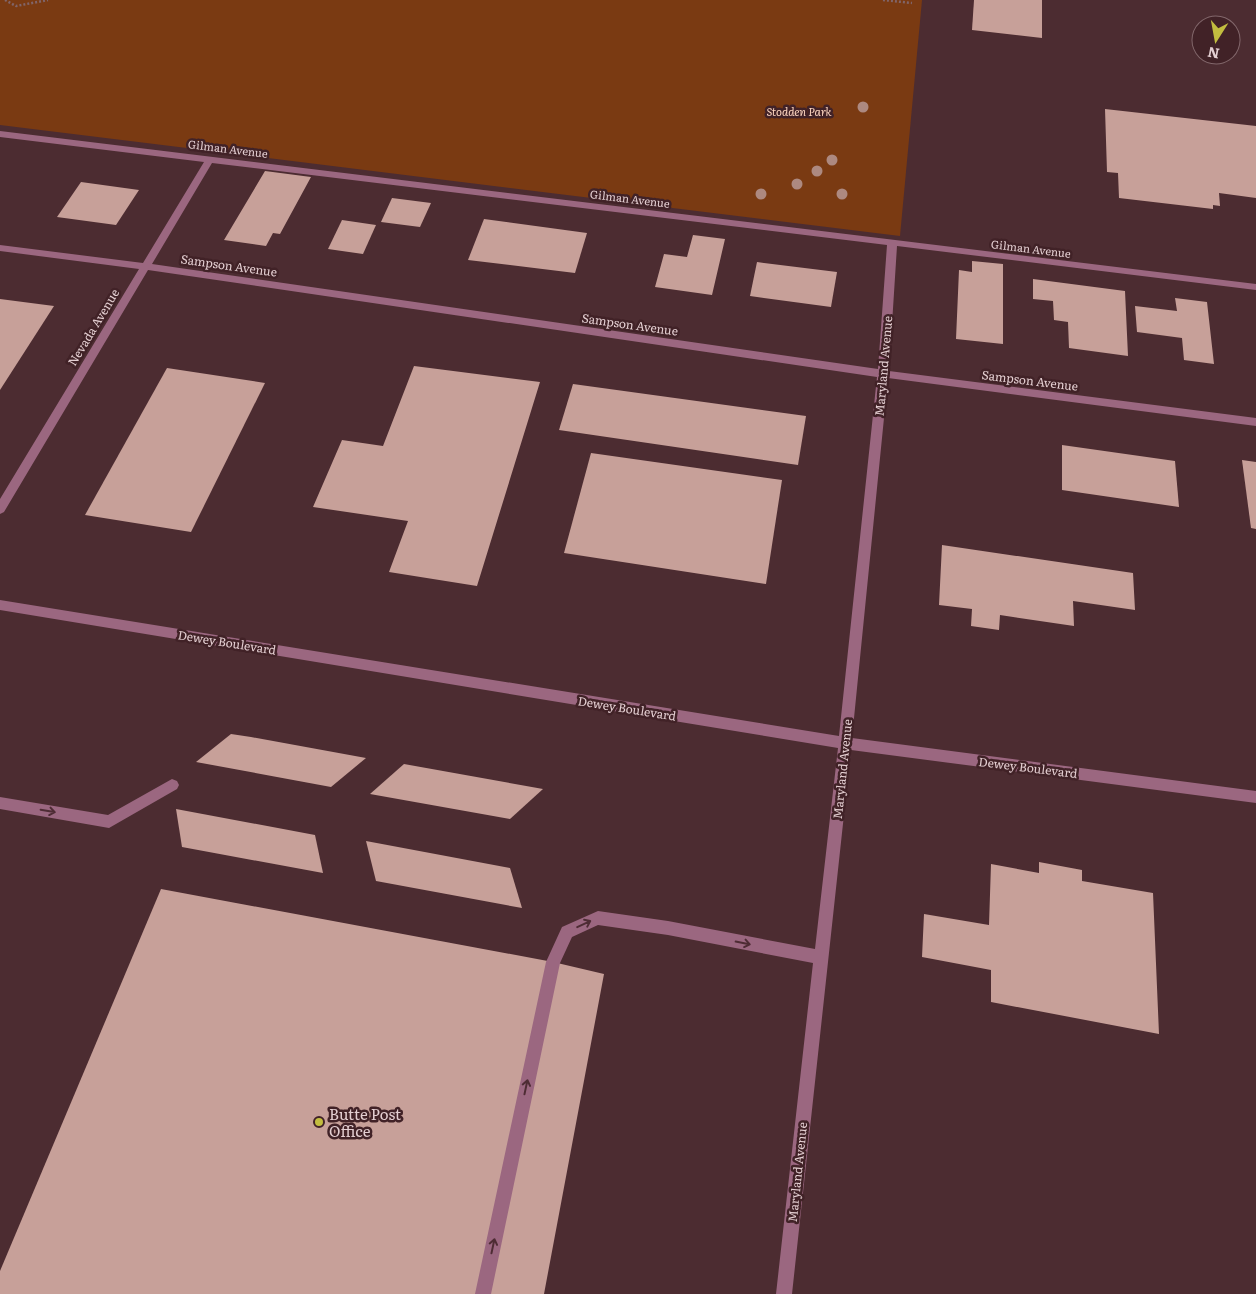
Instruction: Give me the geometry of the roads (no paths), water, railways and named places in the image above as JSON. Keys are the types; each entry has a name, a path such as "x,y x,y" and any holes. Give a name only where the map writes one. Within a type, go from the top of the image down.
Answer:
{"street":[{"name":"Gilman Avenue","path":"0,134 1256,287"},
{"name":"Nevada Avenue","path":"0,509 144,266 210,159"},
{"name":"Maryland Avenue","path":"784,1294 845,743 883,374 892,244"},
{"name":"Sampson Avenue","path":"0,248 144,266 883,374 1256,422"},
{"name":"Dewey Boulevard","path":"0,605 845,743 1256,796"},
{"path":"0,803 110,822 172,785"},
{"path":"482,1294 553,962 567,932 598,918 668,928 820,957"}],"place":[{"name":"Butte Post Office","path":"319,1122"}],"park label":[{"name":"Stodden Park","path":"799,111"}]}
